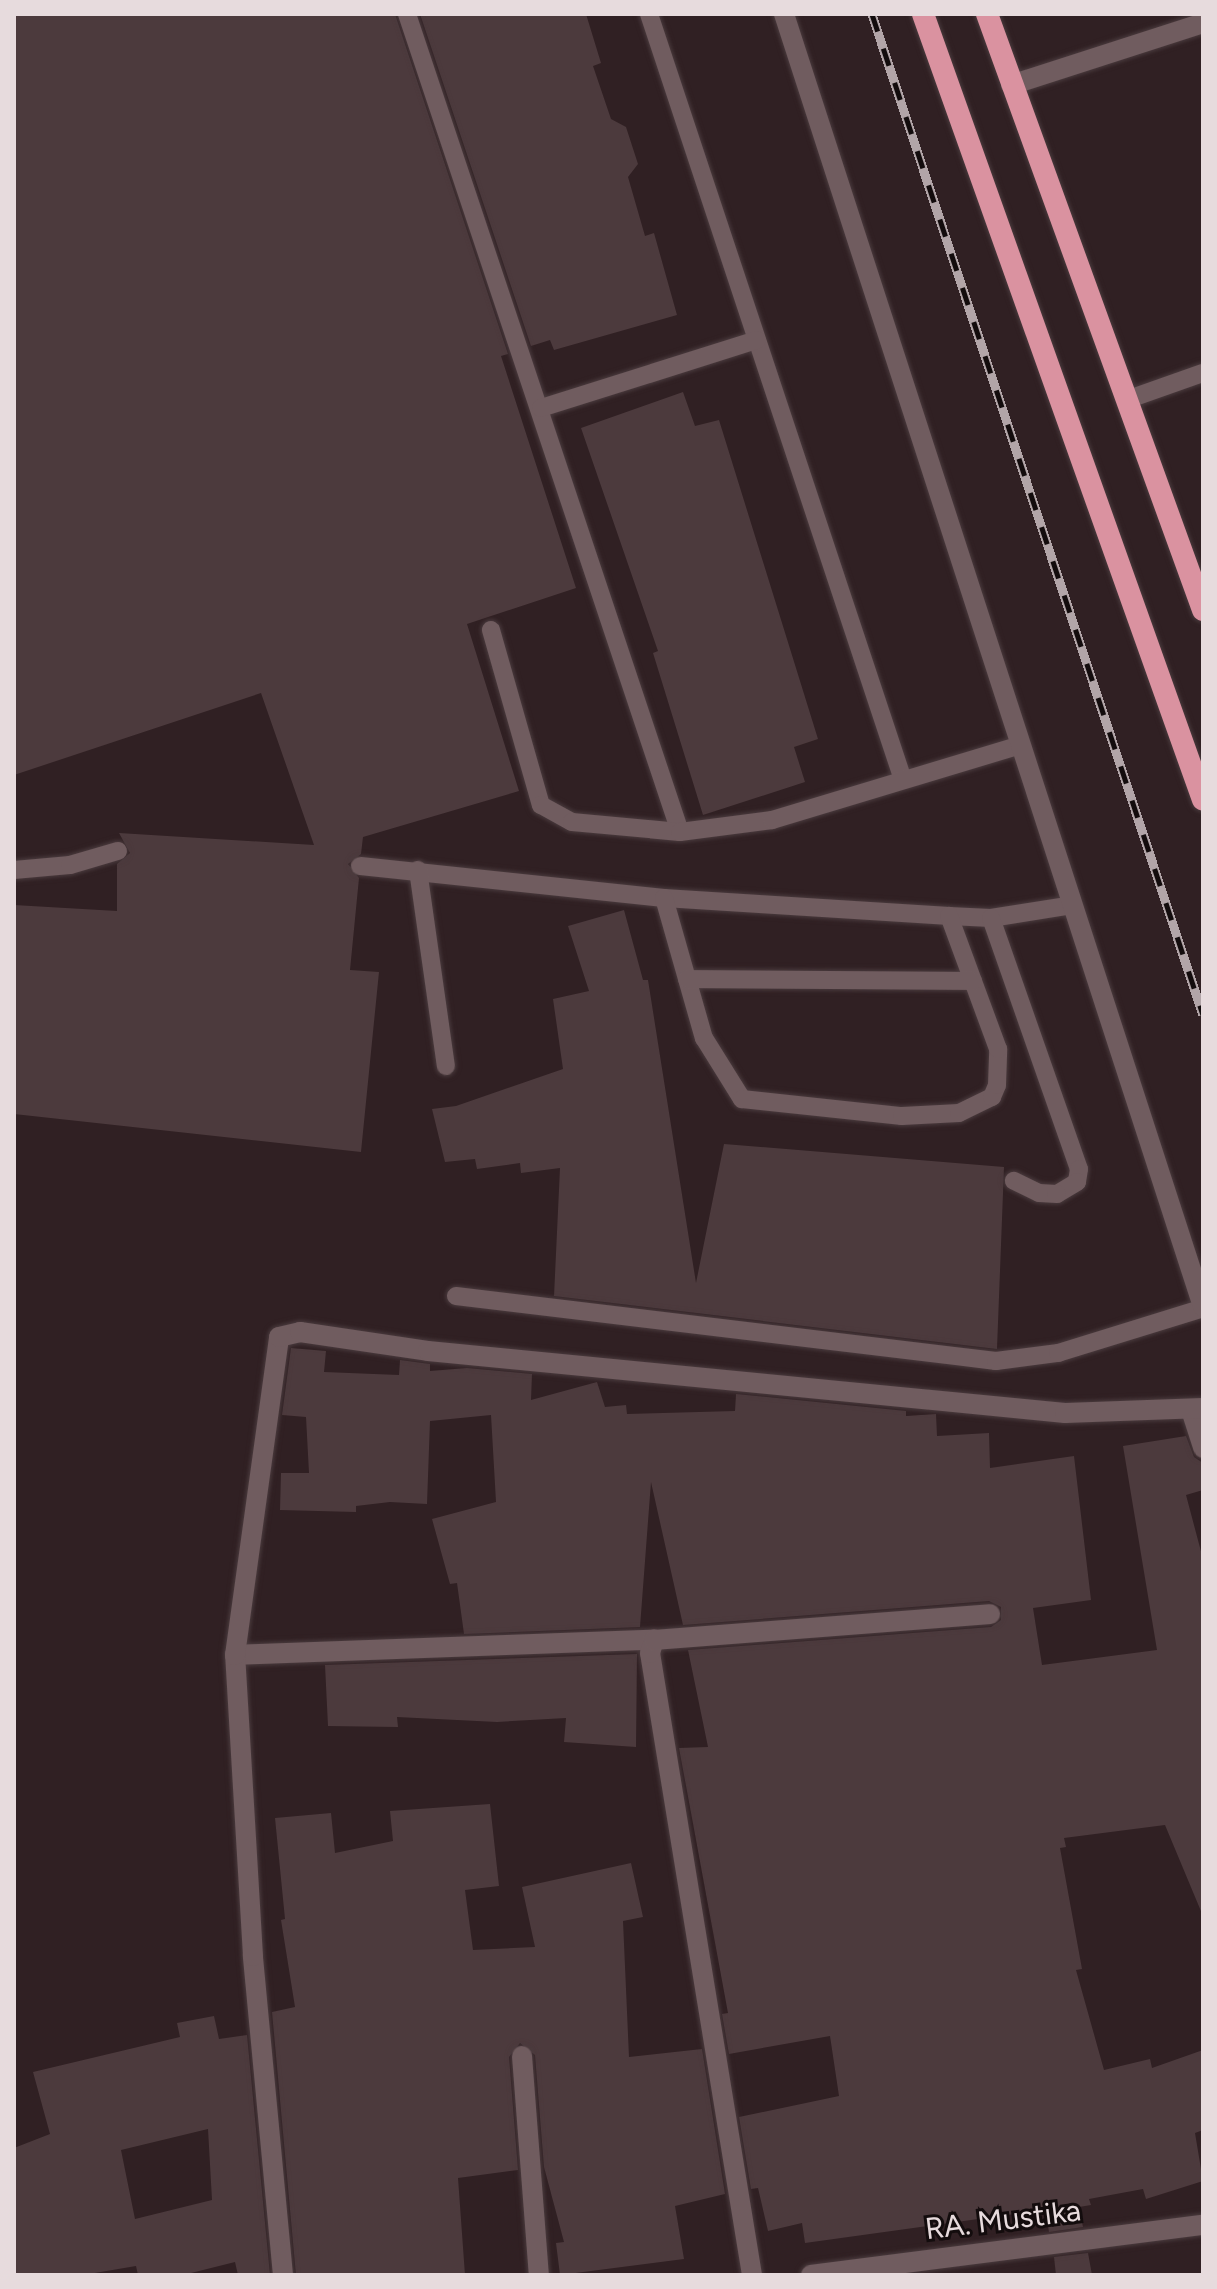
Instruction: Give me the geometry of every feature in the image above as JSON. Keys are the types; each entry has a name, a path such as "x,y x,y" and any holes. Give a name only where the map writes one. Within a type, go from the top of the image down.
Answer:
{"highway":[{"path":"923,14 1203,800"},
{"path":"987,14 1203,610"}],"street":[{"path":"784,14 1203,1308"},
{"path":"1011,85 1203,23"},
{"path":"283,2275 253,1956 235,1655 274,1342 285,1334 1065,1413 1197,1409 1203,1448"},
{"path":"235,1655 654,1640 990,1614"},
{"path":"654,1640 650,1653 752,2275"},
{"path":"522,2056 539,2275"},
{"name":"RA. Mustika","path":"811,2275 944,2266 1203,2225"}],"lane":[{"path":"407,14 680,832"},
{"path":"649,14 903,780"},
{"path":"541,408 757,340"},
{"path":"1129,399 1203,373"},
{"path":"491,630 541,805 572,822 680,832 772,820 1020,745"},
{"path":"14,870 70,865 118,851"},
{"path":"360,866 664,898 949,916 991,918 1072,905"},
{"path":"418,870 446,1066"},
{"path":"664,898 704,1038 742,1099 902,1116 959,1113 992,1097 998,1049 949,916"},
{"path":"991,918 1079,1169 1077,1182 1057,1194 1039,1193 1014,1181"},
{"path":"687,979 973,981"},
{"path":"456,1296 996,1361 1058,1353 1203,1308"}],"building":[{"path":"14,14 395,14 508,354 501,356 576,588 467,624 519,791 363,837 361,854 348,864 359,878 350,970 379,972 361,1152 14,1114 14,905 117,911 117,864 130,853 119,833 314,845 261,693 14,775"},
{"path":"420,14 586,14 601,63 593,66 611,119 626,127 638,164 628,177 645,236 654,233 677,315 554,350 550,340 531,346"},
{"path":"683,392 695,426 719,420 818,739 794,747 805,782 703,815 653,653 658,651 581,428"},
{"path":"624,910 643,980 648,980 696,1283 724,1144 1004,1167 997,1349 554,1296 560,1168 521,1173 520,1163 477,1169 475,1159 445,1162 432,1109 456,1106 563,1069 553,999 589,991 568,926"},
{"path":"291,1348 326,1351 324,1372 399,1375 400,1360 430,1364 430,1371 467,1368 532,1374 531,1400 597,1382 605,1407 626,1405 627,1414 735,1411 736,1394 906,1411 906,1416 936,1414 937,1436 989,1433 990,1468 1074,1456 1091,1600 1033,1608 1042,1665 1157,1650 1123,1446 1186,1436 1194,1457 1203,1463 1203,1490 1186,1495 1203,1559 1203,1916 1165,1825 1064,1838 1066,1847 1060,1848 1082,1969 1076,1970 1104,2070 1150,2059 1152,2068 1203,2050 1203,2130 1195,2133 1203,2181 1146,2199 1143,2189 1089,2199 1091,2205 1079,2207 1083,2227 1049,2232 1046,2213 1022,2218 1021,2213 805,2243 802,2223 768,2231 758,2188 751,2189 739,2117 839,2096 830,2036 729,2054 722,2014 728,2013 679,1748 708,1747 688,1650 991,1627 1001,1620 1001,1607 989,1601 683,1625 651,1482 640,1627 464,1634 457,1583 450,1584 432,1519 496,1502 491,1415 430,1421 427,1504 390,1502 356,1506 356,1512 280,1510 281,1473 309,1473 306,1417 282,1415"},
{"path":"637,1654 636,1747 564,1742 566,1718 497,1722 397,1717 398,1727 328,1726 325,1665"},
{"path":"490,1804 499,1886 465,1890 473,1950 535,1947 522,1887 631,1863 643,1917 623,1921 629,2057 702,2049 725,2194 675,2206 684,2259 560,2275 556,2243 564,2242 544,2167 535,2055 520,2043 509,2057 518,2170 458,2178 465,2275 296,2275 272,2012 295,2007 281,1920 285,1919 275,1818 331,1813 335,1853 393,1841 390,1811"},
{"path":"214,2016 219,2039 247,2035 270,2275 238,2275 235,2262 183,2275 138,2275 136,2266 83,2275 14,2275 14,2148 50,2134 33,2072 180,2037 177,2023","holes":["208,2129 212,2200 135,2219 121,2150"]},
{"path":"1088,2253 1092,2275 1056,2275 1054,2257"}],"railway":[{"path":"872,14 1203,1015"}]}
